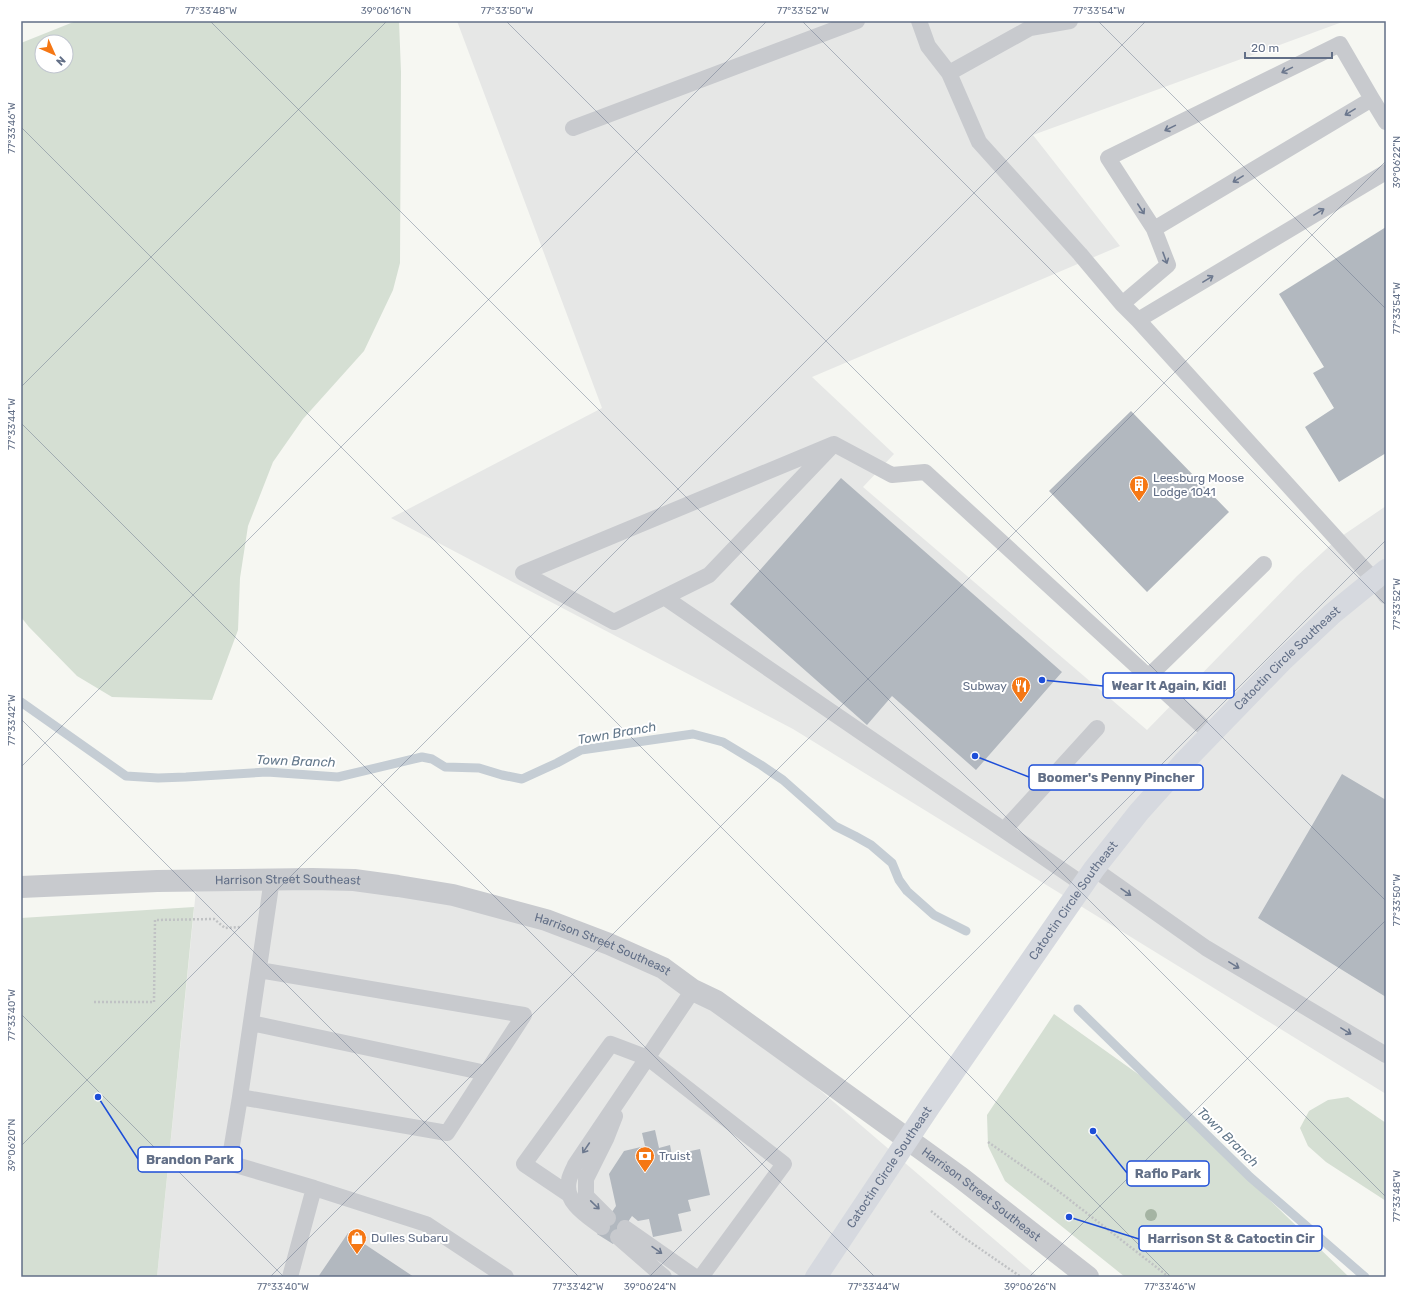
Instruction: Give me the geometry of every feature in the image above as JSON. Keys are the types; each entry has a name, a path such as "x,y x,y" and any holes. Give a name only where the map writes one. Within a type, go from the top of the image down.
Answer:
{"main road":[{"name":"Catoctin Circle Southeast","path":"816,1277 908,1139 1089,877 1139,812 1211,734 1282,661 1332,614 1382,582"}],"street":[{"name":"Harrison Street Southeast","path":"21,887 157,881 272,879 354,880 453,895 546,920 610,944 663,968 693,990 716,1001 960,1177 1077,1274"}],"lane":[{"path":"572,128 857,21"},
{"path":"920,21 928,46 949,73 979,142 1080,254 1122,304 1382,582"},
{"path":"949,73 1030,28 1070,21"},
{"path":"1122,304 1168,264 1154,229 1108,158 1340,44 1386,122"},
{"path":"1154,229 1372,99"},
{"path":"1138,320 1386,172"},
{"path":"834,444 709,575 614,622 523,573 834,444"},
{"path":"834,444 892,475 925,472 1211,734"},
{"path":"1148,677 1264,564"},
{"path":"664,598 1004,830 1089,877 1386,1055"},
{"path":"1004,830 1097,728"},
{"path":"272,879 229,1163 314,1188 426,1224 506,1277"},
{"path":"240,1097 447,1133 524,1015 259,970"},
{"path":"623,1094 606,1139 586,1179 586,1196 605,1222 579,1210 570,1195 568,1181 575,1165 693,990"},
{"path":"251,1023 486,1073"},
{"path":"570,1195 524,1164 612,1044 648,1058 784,1164 702,1277"},
{"path":"290,1277 314,1188"},
{"path":"664,1277 621,1232 695,1277"}],"path":[{"path":"94,1002 154,1002 154,920 214,919 225,928 265,926"},
{"path":"988,1142 1057,1190 1169,1277"},
{"path":"931,1211 963,1237 1021,1277"}],"shaded area":[{"path":"76,21 399,21 401,72 400,263 393,290 364,351 303,419 273,462 248,526 240,578 238,630 212,700 112,697 77,676 21,617 21,43 34,38 34,74 74,74 74,34 44,34"},
{"path":"457,21 1345,21 1033,135 1120,246 812,377 894,454 863,487 1147,730 1297,576 1336,540 1386,506 1386,1094 793,729 391,518 602,408"},
{"path":"312,879 546,920 716,1001 1038,1277 157,1277 197,880"},
{"path":"194,907 157,1277 21,1277 21,918"},
{"path":"1054,1014 1145,1079 1349,1277 1125,1277 1005,1181 988,1146 987,1115"},
{"path":"1348,1097 1386,1123 1386,1201 1326,1162 1308,1146 1300,1128 1309,1111 1328,1100"}],"building":[{"path":"1386,227 1386,453 1339,482 1305,427 1334,408 1313,373 1324,367 1279,294"},
{"name":"Leesburg Moose Lodge 1041","path":"1131,411 1229,512 1147,592 1049,491"},
{"path":"841,478 1062,672 976,770 892,696 867,725 730,604"},
{"path":"1342,774 1386,800 1386,997 1258,918"},
{"path":"655,1130 659,1148 670,1145 672,1155 700,1149 710,1195 688,1200 691,1211 678,1214 682,1231 653,1237 649,1219 638,1221 632,1216 613,1244 597,1234 616,1206 609,1174 624,1151 645,1146 642,1133"},
{"name":"Dulles Subaru","path":"348,1233 414,1277 318,1277"}],"waterway":[{"name":"Town Branch","path":"21,702 126,776 158,778 267,772 338,777 422,757 432,759 445,767 479,768 522,779 581,750 693,734 723,742 783,780 835,826 871,845 892,863 899,880 907,891 934,915 966,931"},
{"name":"Town Branch","path":"1078,1009 1250,1177 1365,1277"}],"place":[{"name":"Leesburg Moose Lodge 1041","path":"1139,502"},
{"name":"Wear It Again, Kid!","path":"1042,680"},
{"name":"Subway","path":"1021,703"},
{"name":"Boomer's Penny Pincher","path":"975,756"},
{"name":"Brandon Park","path":"98,1097"},
{"name":"Raflo Park","path":"1093,1131"},
{"name":"Truist","path":"645,1173"},
{"name":"Harrison St & Catoctin Cir","path":"1069,1217"},
{"name":"Dulles Subaru","path":"357,1255"}]}
